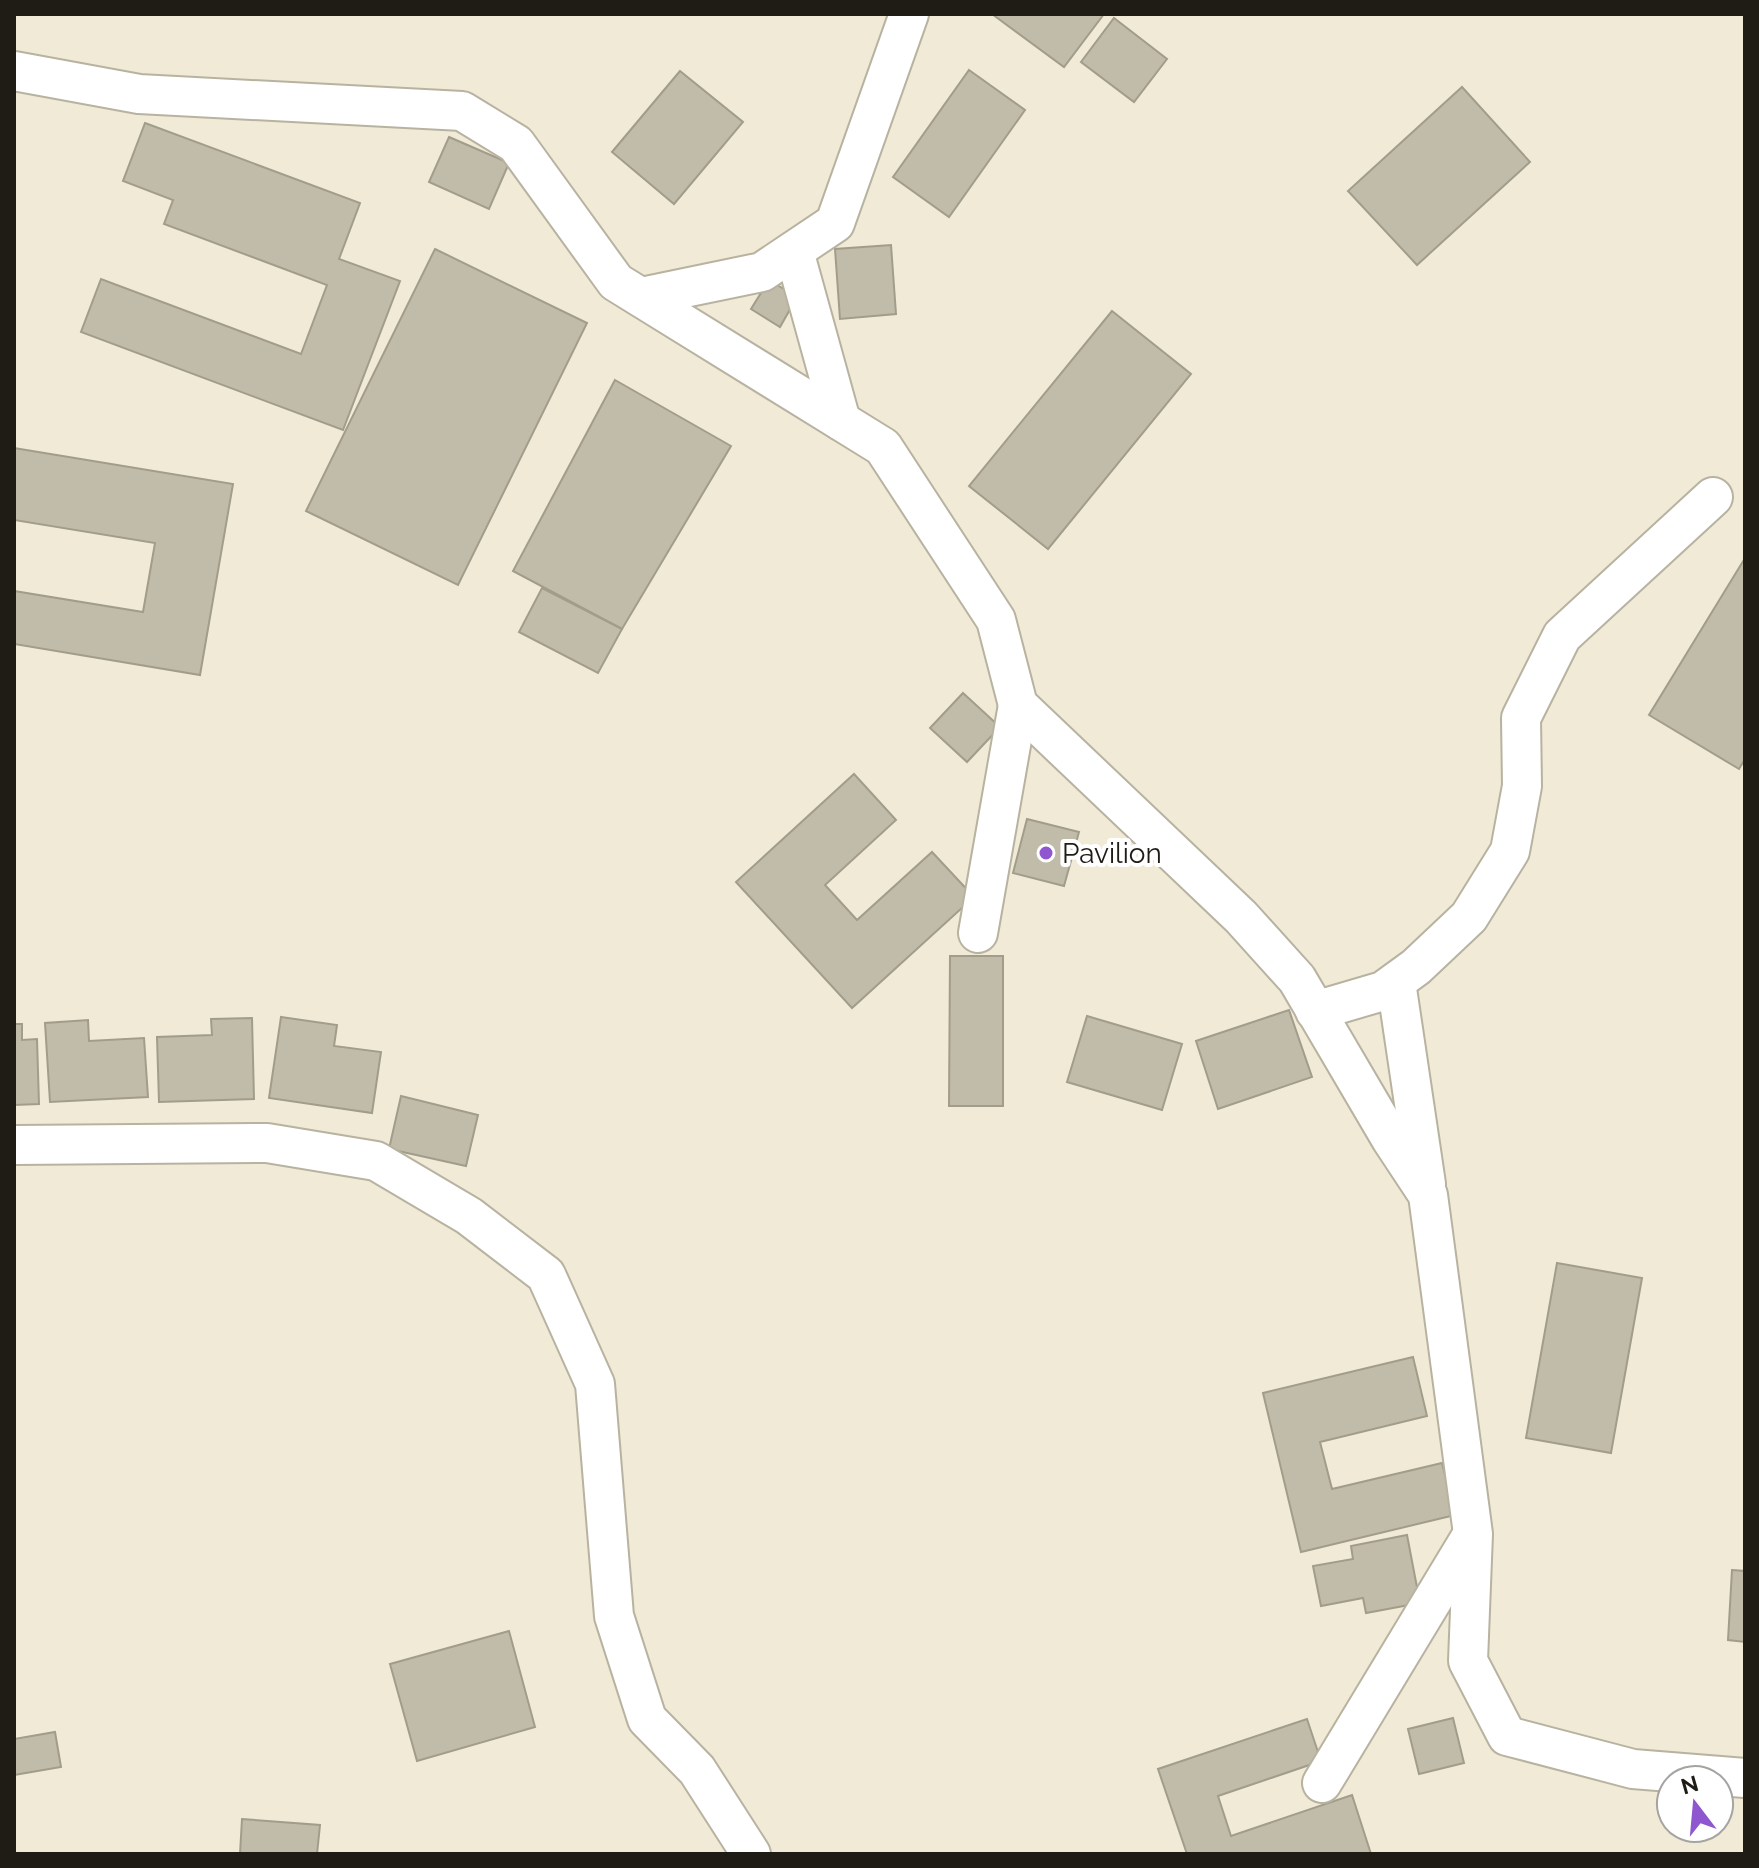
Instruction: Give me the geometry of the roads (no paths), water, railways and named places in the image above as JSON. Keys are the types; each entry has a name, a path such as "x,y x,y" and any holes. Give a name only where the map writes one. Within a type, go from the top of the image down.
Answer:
{"street":[{"path":"641,297 762,272 835,223 909,14"},
{"path":"14,71 139,94 462,111 516,144 616,282 883,447 996,620 1018,705 978,933"},
{"path":"794,251 841,421"},
{"path":"1315,1011 1383,991 1416,967 1469,917 1510,851 1522,786 1521,718 1562,636 1713,497"},
{"path":"1018,705 1241,917 1297,979 1391,1139 1428,1195"},
{"path":"1396,982 1473,1534 1468,1661 1507,1736 1633,1769 1745,1778"},
{"path":"14,1145 267,1143 376,1161 469,1216 546,1275 595,1384 614,1616 647,1719 697,1770 751,1854"},
{"path":"1322,1783 1473,1534"}],"place":[{"name":"Pavilion","path":"1046,853"}]}
